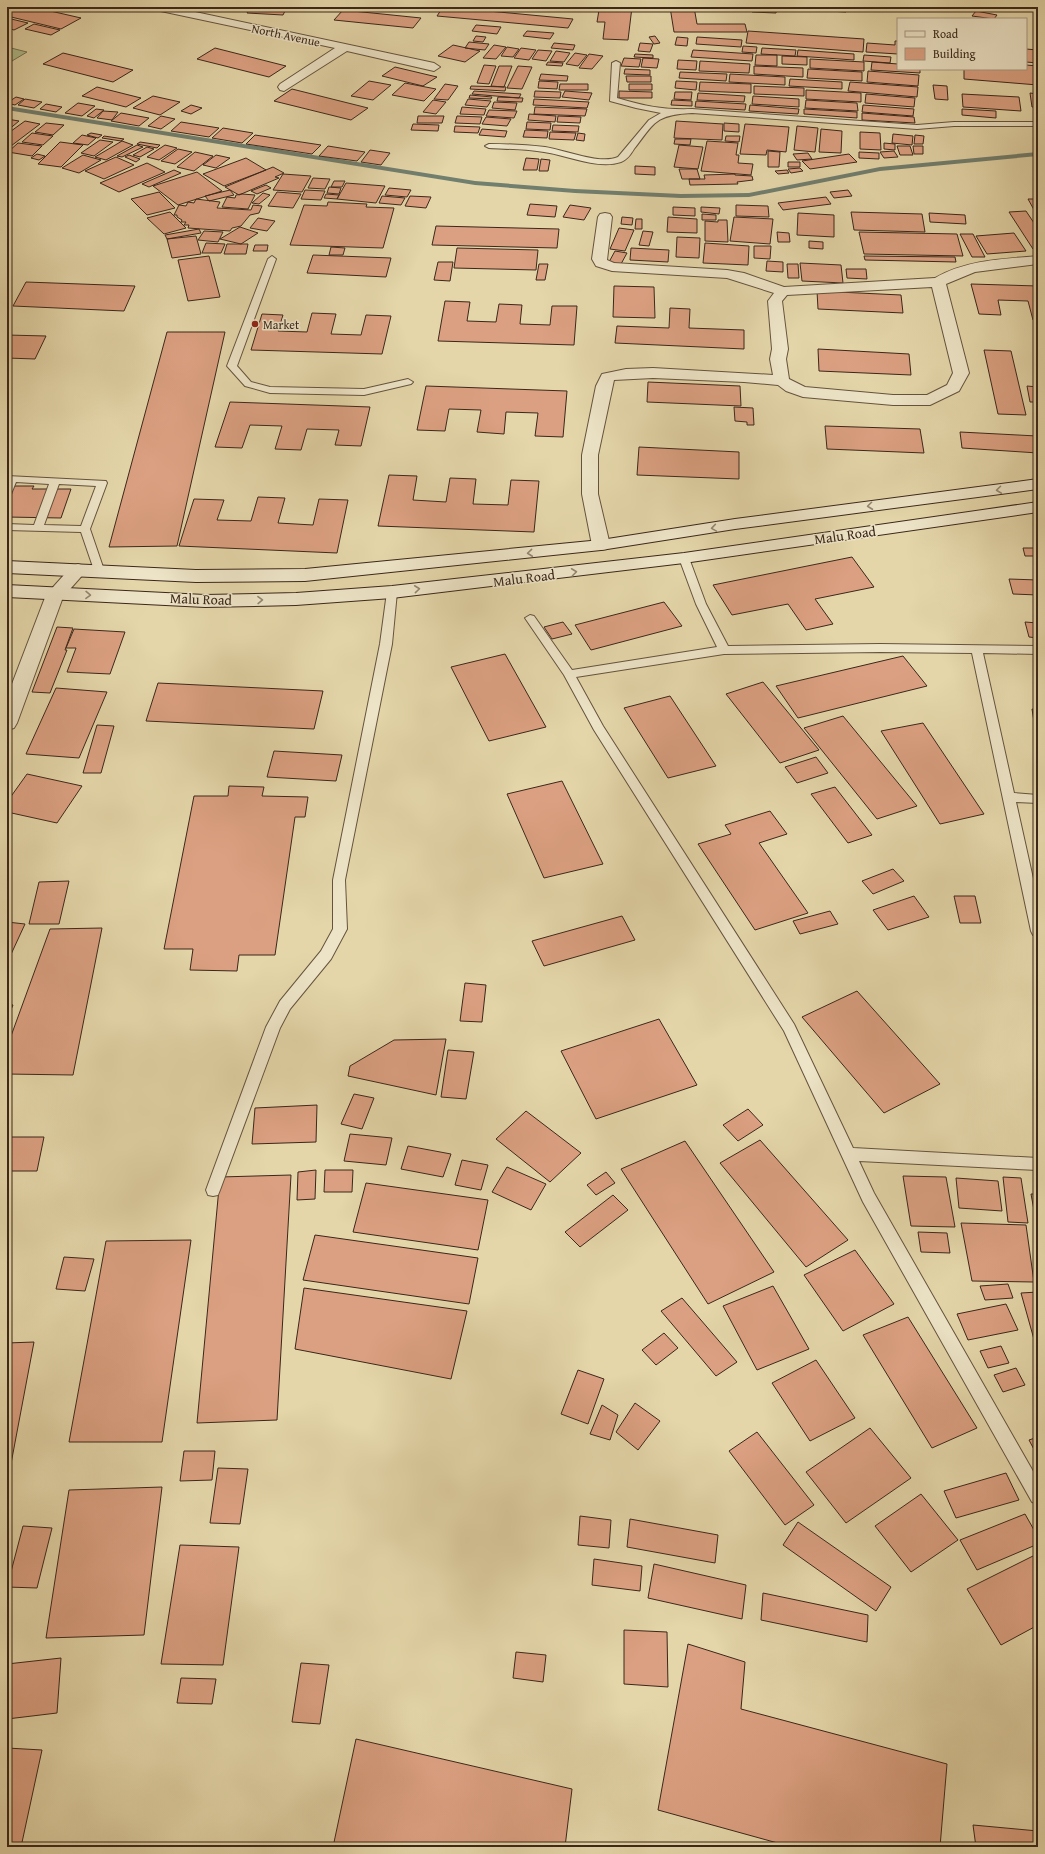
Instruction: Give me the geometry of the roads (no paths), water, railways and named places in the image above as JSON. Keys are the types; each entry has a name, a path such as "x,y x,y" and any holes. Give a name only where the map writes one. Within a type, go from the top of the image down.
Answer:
{"street":[{"name":"North Avenue","path":"156,7 345,47"},
{"name":"North Avenue","path":"284,87 345,47"},
{"path":"345,47 434,67"},
{"path":"605,217 599,259 601,263 612,267 727,274 783,291 938,282 952,273 980,267 1038,260"},
{"path":"601,545 590,494 590,455 604,386 608,377 624,373 741,376 782,381 792,388 802,392 893,400 930,400 953,388 961,373 938,282"},
{"path":"782,381 778,359 780,349 775,301 783,291"},
{"name":"Malu Road","path":"7,567 99,570 196,576 305,575 406,566 601,545 735,524 1038,484"},
{"name":"Malu Road","path":"7,592 148,597 205,601 296,599 392,592 498,581 684,558 1038,507"},
{"path":"735,524 751,548"},
{"path":"7,723 55,594 78,570"}],"lane":[{"path":"616,63 613,99 636,106 669,112 692,111 917,127 954,124 1038,124"},
{"path":"490,146 553,151 599,161 619,160 630,151 644,128 655,118 669,112"},
{"path":"272,259 232,366 248,384 270,390 340,393 364,392 408,382"},
{"path":"7,492 10,480 102,483 85,529 99,570"},
{"path":"38,528 55,481"},
{"path":"7,527 85,529"},
{"path":"684,558 701,604 724,650"},
{"path":"213,1190 273,1027 285,1005 326,955 340,929 339,880 386,644 392,592"},
{"path":"530,618 569,674 598,727 789,1028 868,1197 1038,1496"},
{"path":"569,674 724,650 880,648 1038,650"},
{"path":"976,649 1038,931"},
{"path":"1009,798 1038,799"},
{"path":"849,1154 1038,1164"}],"waterway":[{"path":"7,108 475,183 575,191 681,196 749,195 880,169 1038,154"}],"place":[{"name":"Market","path":"255,324"}]}
